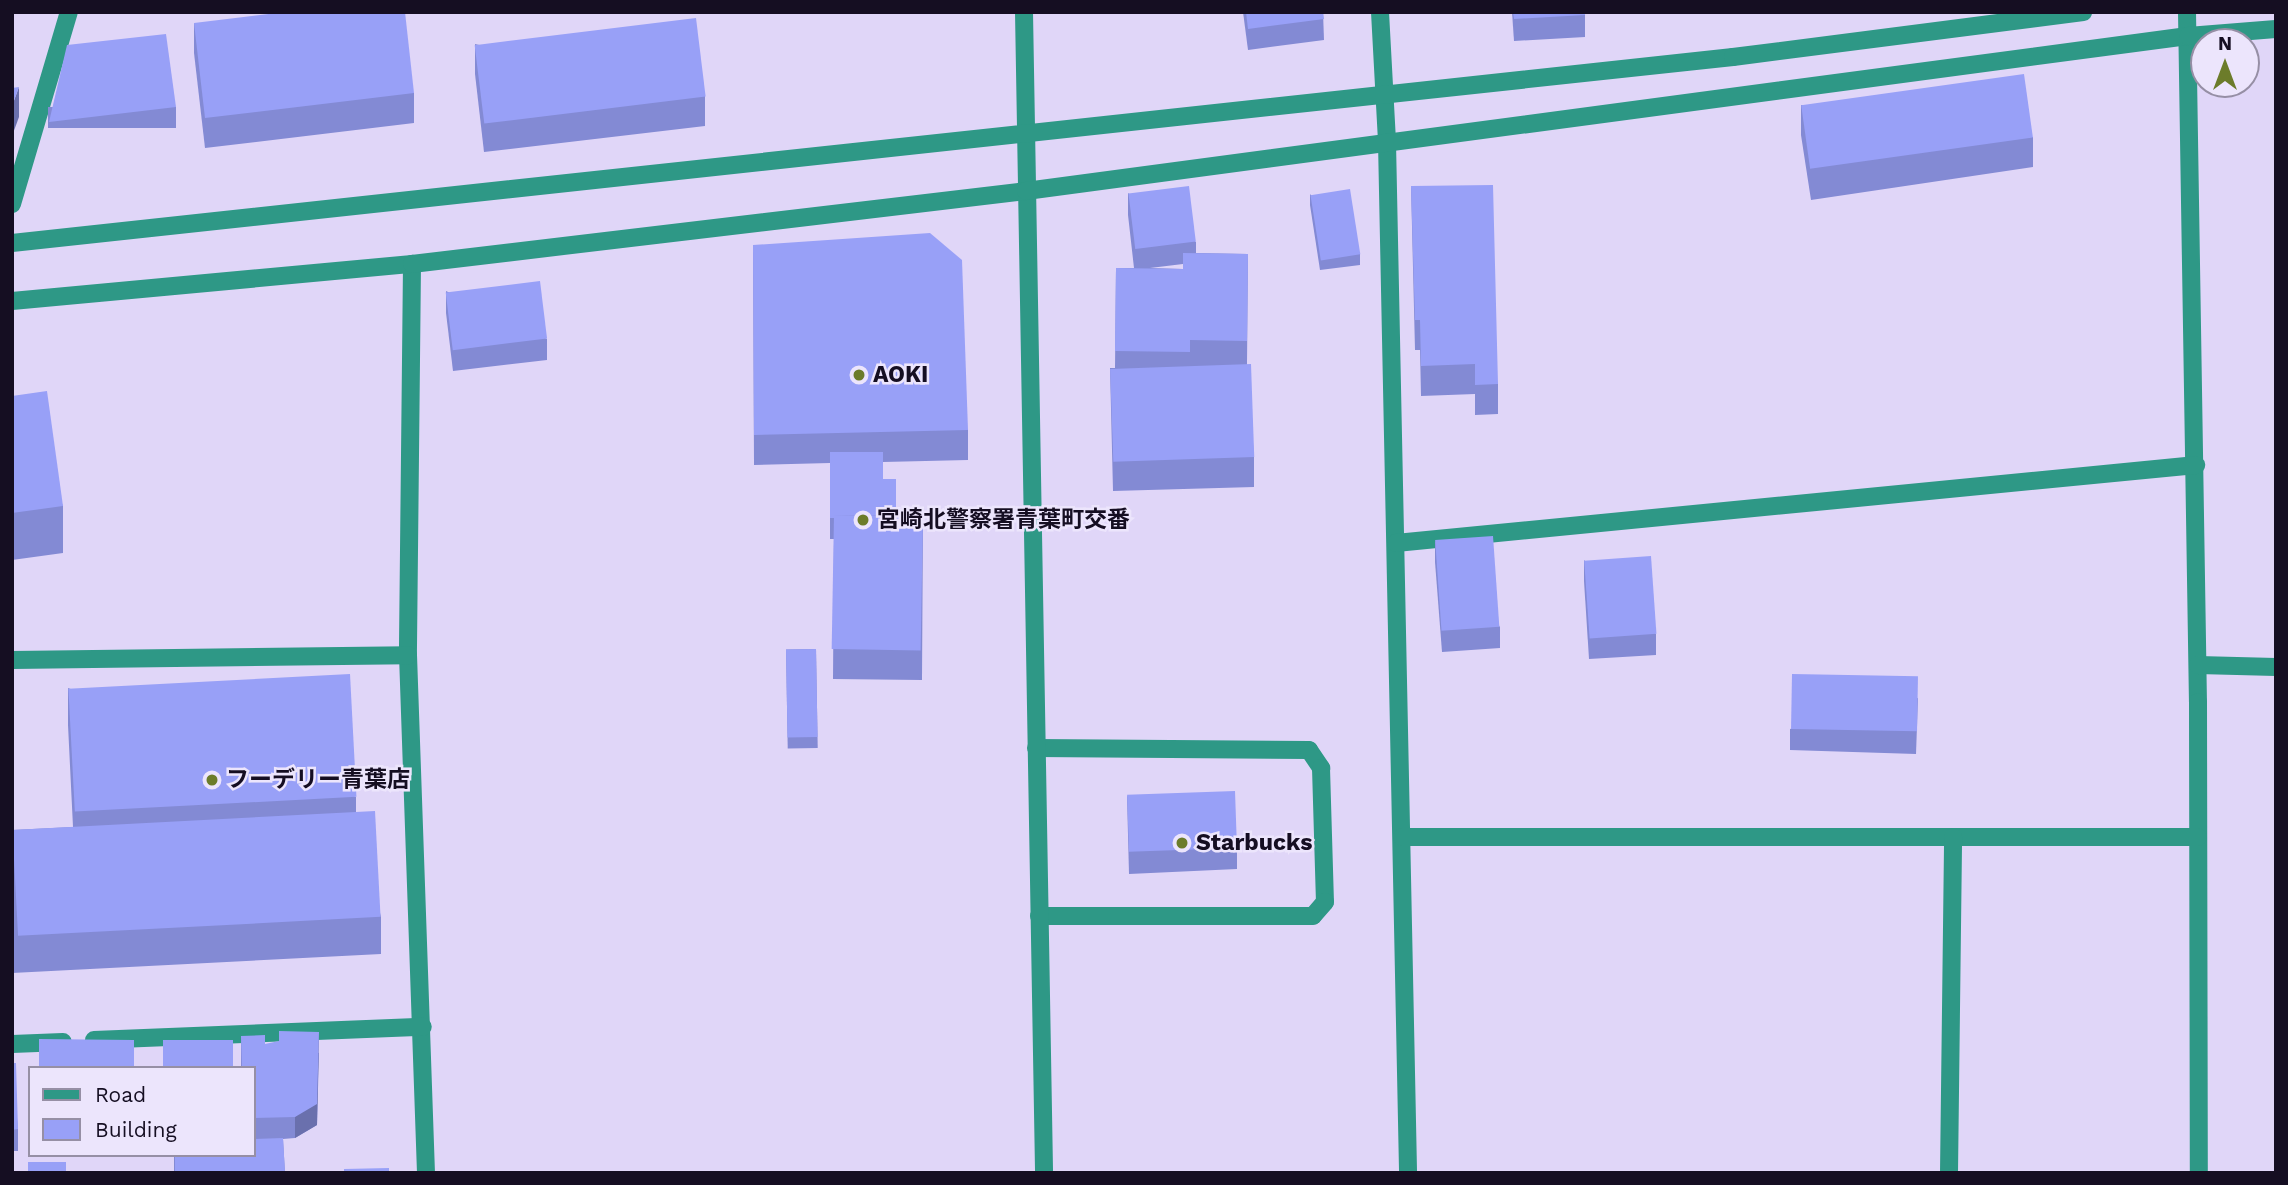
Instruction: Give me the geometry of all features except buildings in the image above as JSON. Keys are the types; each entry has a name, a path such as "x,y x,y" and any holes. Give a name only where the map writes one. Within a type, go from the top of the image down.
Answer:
{"street":[{"path":"12,204 69,12"},
{"path":"1024,12 1044,1173"},
{"path":"1380,12 1387,142 1408,1173"},
{"path":"12,243 1733,57 2083,12"},
{"path":"2187,12 2196,465 2199,1173"},
{"path":"12,300 412,264 1026,191 2188,36 2276,29"},
{"path":"412,264 408,655 426,1173"},
{"path":"1396,543 2196,465"},
{"path":"12,660 408,655"},
{"path":"2198,666 2276,667"},
{"path":"1037,748 1309,750 1321,768 1325,902 1313,916 1039,916"},
{"path":"1402,837 2199,837"},
{"path":"1949,1173 1953,837"},
{"path":"12,1044 423,1027"}],"place":[{"name":"AOKI","path":"859,375"},
{"name":"宮崎北警察署青葉町交番","path":"863,520"},
{"name":"フーデリー青葉店","path":"212,780"},
{"name":"Starbucks","path":"1182,843"}]}
